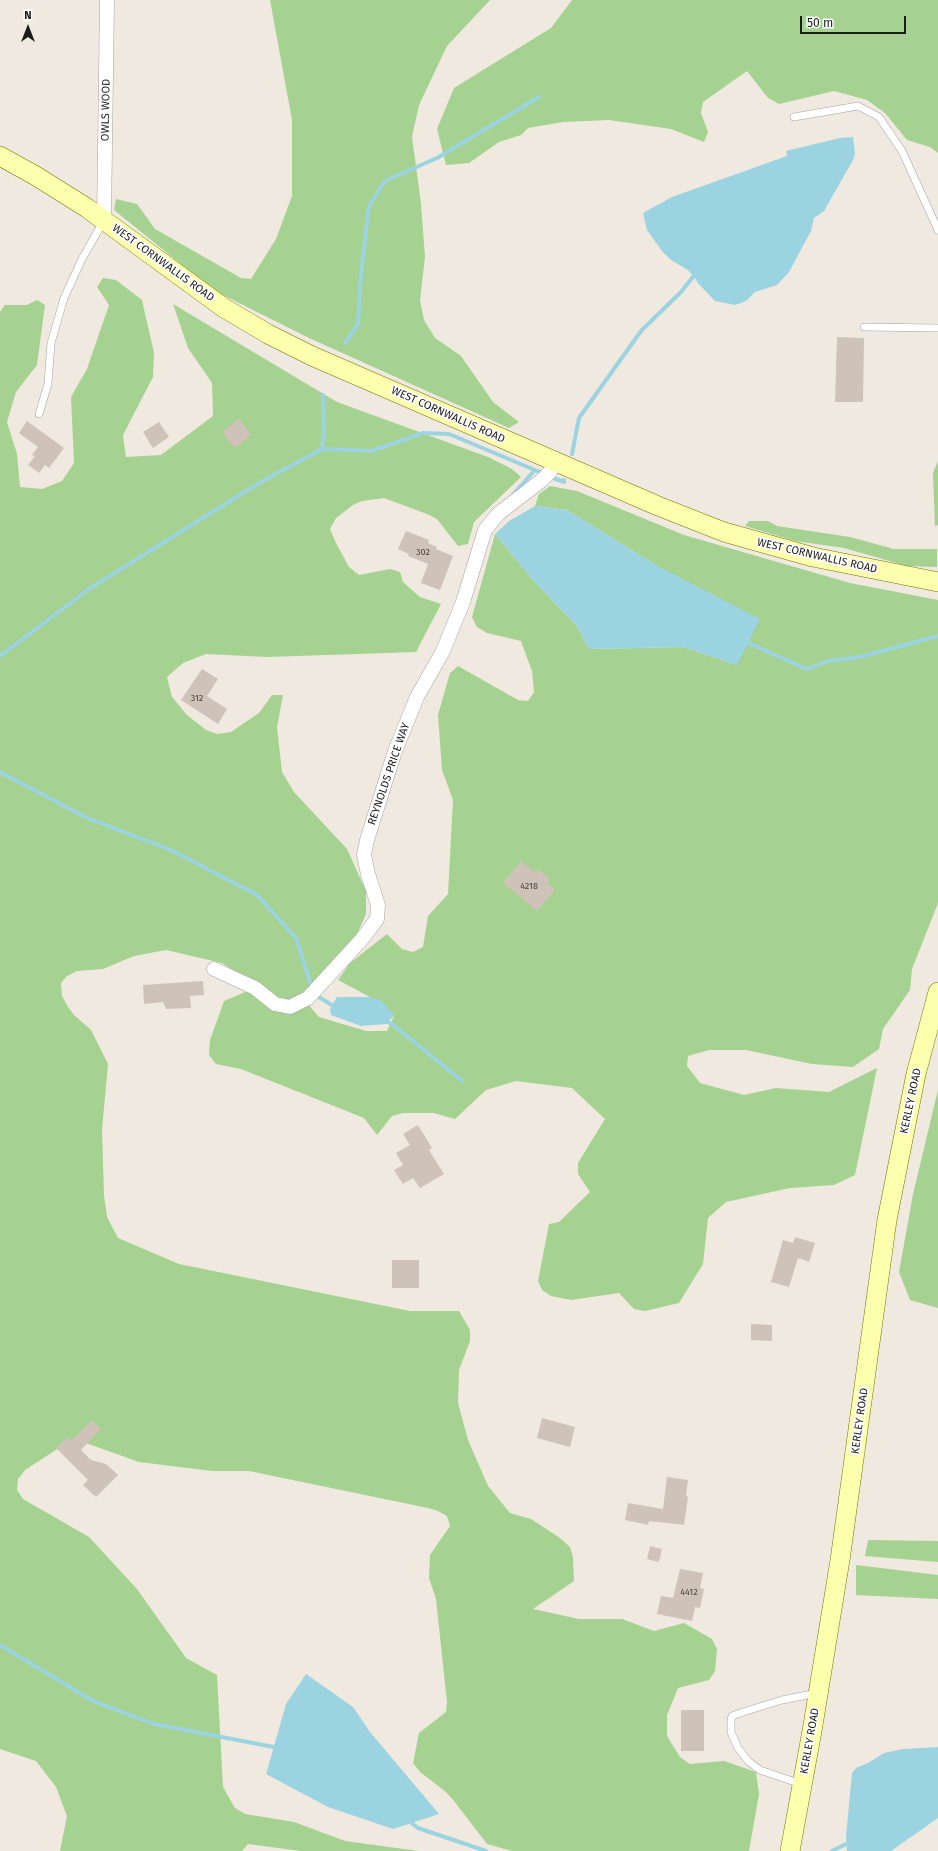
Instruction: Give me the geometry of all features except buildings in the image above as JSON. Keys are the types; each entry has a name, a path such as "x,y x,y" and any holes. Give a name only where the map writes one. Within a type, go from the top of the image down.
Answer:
{"street":[{"name":"OWLS WOOD","path":"104,220 107,0"},
{"name":"WEST CORNWALLIS ROAD","path":"0,156 36,176 104,220 224,308 268,334 312,356 658,506 724,532 813,557 938,582"},
{"name":"REYNOLDS PRICE WAY","path":"214,969 255,988 275,1004 290,1007 308,998 362,939 377,919 378,905 368,874 364,855 367,840 396,751 417,697 443,651 463,602 485,530 498,514 542,480 550,472 556,462"},
{"name":"KERLEY ROAD","path":"790,1851 819,1692 841,1555 887,1220 916,1074 938,992"}],"lane":[{"path":"794,117 858,106 879,117 902,150 938,230"},
{"path":"39,414 48,384 51,343 64,298 82,259 104,220"},
{"path":"864,327 938,328"},
{"path":"802,1785 760,1770 748,1761 738,1748 731,1732 731,1720 732,1716 742,1712 782,1700 819,1692"}],"green space":[{"path":"270,0 490,0 447,46 419,105 412,137 421,204 425,257 420,300 424,320 435,338 461,356 493,402 519,422 509,428 309,338 213,290 114,210 116,199 137,204 155,229 241,278 251,279 276,239 292,196 292,120"},
{"path":"572,0 938,0 938,153 930,147 907,140 885,113 867,100 834,91 779,104 768,98 747,71 703,102 701,113 708,132 704,142 671,129 609,120 563,122 528,128 521,135 499,142 469,163 446,165 437,129 454,88 551,28"},
{"path":"103,278 116,280 142,300 154,353 153,377 123,435 126,457 161,455 213,416 212,383 188,348 173,304 337,402 488,457 512,469 521,477 474,522 468,544 458,546 437,519 384,498 362,501 353,505 336,518 330,529 349,567 359,575 390,569 400,572 403,582 420,597 441,604 416,652 267,657 206,654 183,663 167,677 172,697 187,715 206,730 217,734 231,732 259,713 272,695 283,695 277,727 282,772 294,792 347,849 366,891 366,914 357,934 301,996 319,1017 366,1031 387,1031 394,1016 382,1002 338,980 350,963 387,934 402,949 413,952 423,947 428,916 448,894 453,800 442,770 438,715 450,673 458,666 518,700 528,701 534,692 532,671 521,641 487,633 477,627 472,617 495,534 531,578 576,625 589,649 683,647 737,665 654,564 567,510 535,506 539,494 550,486 577,491 684,535 850,583 938,600 938,903 912,969 910,990 883,1029 879,1049 853,1067 812,1064 746,1050 709,1050 688,1056 687,1066 700,1083 744,1095 776,1088 829,1092 877,1068 855,1175 834,1185 790,1188 726,1202 708,1218 703,1264 679,1303 645,1311 634,1309 619,1293 571,1300 551,1296 542,1290 538,1281 549,1224 559,1222 590,1192 578,1174 578,1163 605,1119 572,1088 516,1081 486,1090 455,1119 434,1113 403,1113 392,1116 377,1135 364,1118 241,1069 216,1064 209,1055 210,1040 224,1001 259,986 222,963 166,950 134,956 103,969 77,971 67,976 61,983 62,996 68,1007 74,1015 91,1030 108,1064 102,1130 104,1195 107,1217 118,1238 179,1264 410,1311 459,1311 470,1330 470,1341 459,1370 458,1403 468,1440 488,1486 510,1513 531,1519 560,1538 570,1547 573,1557 574,1581 533,1609 579,1619 622,1619 654,1631 684,1623 712,1639 717,1649 715,1671 709,1680 678,1688 667,1715 667,1736 680,1757 690,1764 724,1761 756,1772 759,1794 749,1851 512,1851 487,1844 446,1792 420,1772 413,1763 419,1733 446,1712 447,1702 436,1599 429,1578 430,1555 450,1526 447,1516 428,1508 249,1471 212,1471 139,1462 83,1442 62,1446 25,1470 18,1479 17,1490 23,1499 89,1537 137,1589 186,1658 217,1675 223,1787 235,1808 245,1814 294,1822 345,1841 419,1851 301,1851 248,1844 242,1851 60,1851 67,1816 56,1787 36,1761 0,1749 0,312 5,305 27,305 37,300 45,305 37,365 16,392 7,422 17,454 20,487 42,489 62,481 74,463 71,397 87,369 109,305 97,287"},
{"path":"938,461 938,525 935,526 933,473"},
{"path":"749,521 768,521 777,526 850,537 894,549 937,549 937,567 907,566 844,548 795,541 745,526"},
{"path":"938,1090 938,1308 910,1300 899,1272 913,1194"},
{"path":"868,1540 938,1541 938,1562 865,1556"},
{"path":"856,1565 938,1575 938,1599 856,1595"}],"water":[{"path":"853,137 855,154 853,160 824,211 814,218 811,231 789,272 777,285 755,292 746,301 735,305 715,301 692,277 700,284 688,270 671,260 662,251 647,230 643,213 672,197 787,156 786,151 840,138"},
{"path":"535,506 567,510 654,564 760,619 737,665 683,647 589,649 576,625 531,578 495,534 509,521"},
{"path":"337,997 370,997 382,1001 394,1016 386,1024 361,1026 331,1015 330,1009"},
{"path":"306,1674 353,1707 370,1732 439,1814 393,1829 328,1807 266,1774 286,1704"},
{"path":"938,1747 938,1818 891,1851 847,1851 846,1837 852,1773 856,1768 868,1763 884,1753 903,1749"}],"waterway":[{"path":"345,343 358,324 361,273 369,206 385,181 437,158 539,97"},
{"path":"572,454 579,418 641,331 681,292 696,273"},
{"path":"322,449 324,429 323,395"},
{"path":"0,656 89,589 259,483 322,449 371,451 423,433 449,434 542,473"},
{"path":"512,496 534,471"},
{"path":"553,478 564,482 564,480"},
{"path":"743,641 807,669 828,661 860,657 938,636"},
{"path":"0,772 87,818 171,850 257,895 296,938 314,994 335,1007"},
{"path":"384,1021 392,1024 462,1081"},
{"path":"0,1645 93,1701 154,1724 279,1748"},
{"path":"409,1821 418,1828 486,1851"},
{"path":"832,1851 846,1844"}]}
